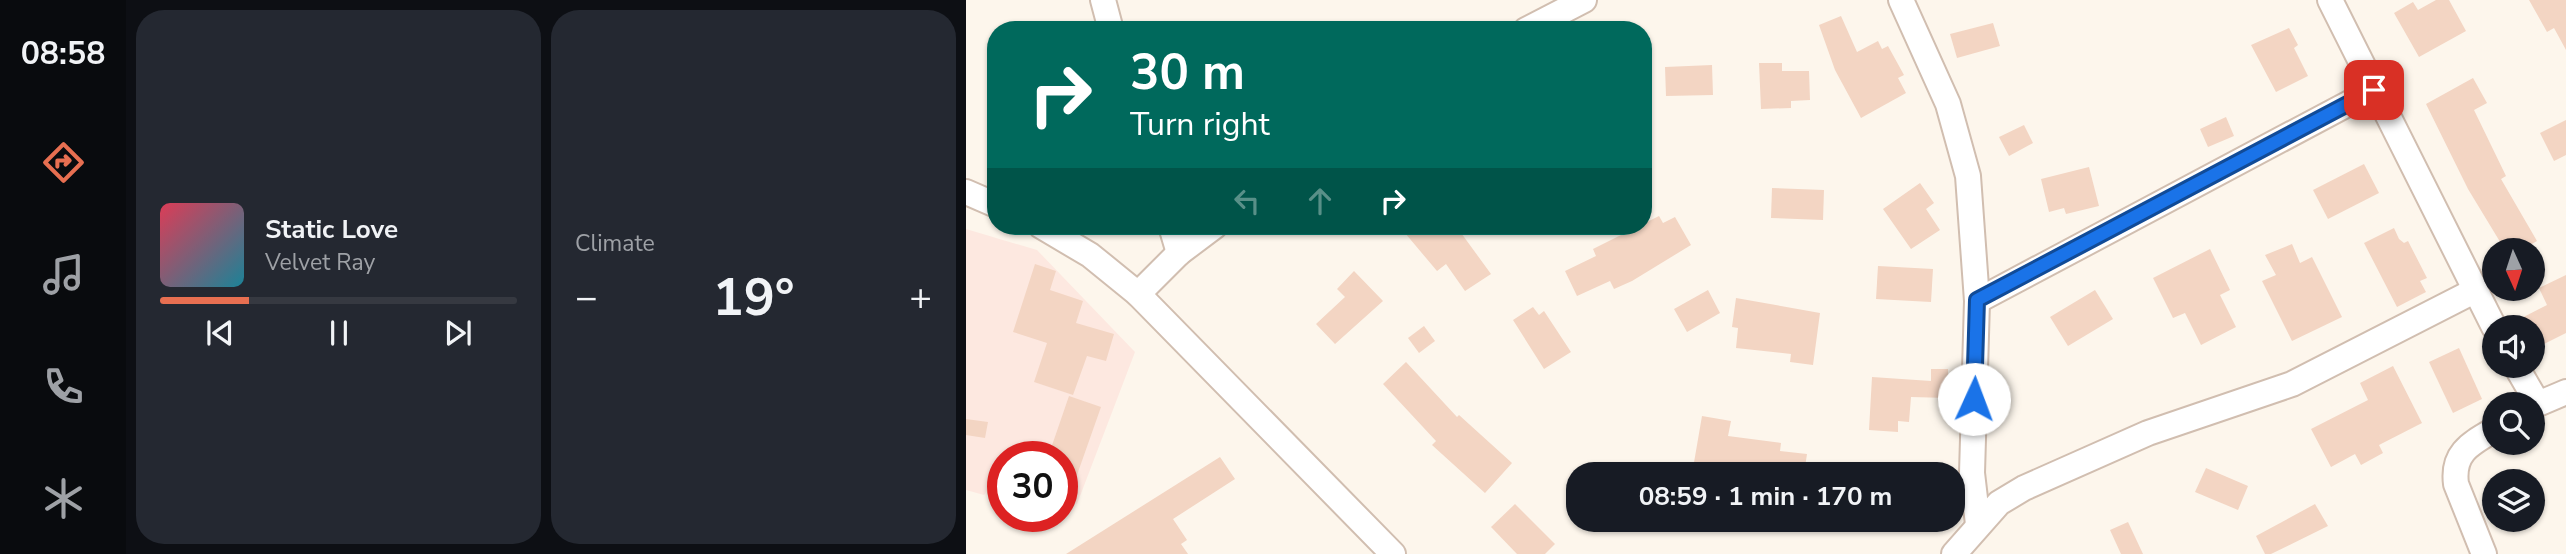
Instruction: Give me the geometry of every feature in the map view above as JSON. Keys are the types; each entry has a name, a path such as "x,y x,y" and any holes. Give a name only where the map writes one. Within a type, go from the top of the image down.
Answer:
{"street":[{"path":"1103,0 1109,21"},
{"path":"1543,21 1584,0"},
{"path":"1901,0 1948,104 1968,176 1977,300 1972,473 1978,524"},
{"path":"2330,0 2487,315"},
{"path":"1977,300 2374,90"},
{"path":"966,192 987,201"},
{"path":"1056,235 1090,255 1138,294 1393,554"},
{"path":"1174,235 1179,253"},
{"path":"1138,294 1179,253 1203,235"},
{"path":"1954,554 1999,503 2035,483 2147,433 2292,384 2474,291"},
{"path":"2545,401 2566,392"},
{"path":"2482,437 2468,445 2456,459 2455,472 2456,484 2484,554"}],"shaded area":[{"path":"966,229 1037,250 1135,352 1078,501 1078,441 987,441 987,491 984,495 966,490"}],"building":[{"path":"2436,0 2449,0 2466,31 2419,57 2394,13 2413,2 2418,10"},
{"path":"2529,0 2566,0 2566,50 2554,28 2547,32"},
{"path":"1841,16 1857,52 1878,41 1882,49 1888,46 1904,75 1898,78 1906,93 1861,118 1835,70 1819,25"},
{"path":"1993,23 2000,46 1957,58 1950,34"},
{"path":"2289,28 2298,45 2294,48 2308,76 2276,92 2251,45"},
{"path":"1759,63 1782,63 1782,71 1809,71 1810,100 1791,101 1791,108 1761,109"},
{"path":"1712,65 1713,95 1666,96 1665,67"},
{"path":"2473,78 2487,103 2474,110 2506,176 2501,179 2535,238 2498,238 2468,189 2426,104"},
{"path":"2226,117 2234,136 2208,147 2200,129"},
{"path":"2566,120 2566,155 2554,161 2540,133"},
{"path":"2024,125 2033,143 2009,156 1999,137"},
{"path":"2364,164 2379,193 2328,219 2313,190"},
{"path":"2089,167 2099,206 2066,214 2064,208 2049,212 2041,179"},
{"path":"1920,183 1934,203 1926,209 1940,230 1911,249 1883,209"},
{"path":"1772,188 1824,190 1823,220 1771,218"},
{"path":"1659,216 1663,223 1675,217 1691,245 1632,281 1614,289 1610,281 1577,296 1565,271 1596,256 1593,249 1621,235 1652,235 1652,220"},
{"path":"2394,228 2399,239 2404,243 2408,241 2427,278 2420,281 2426,292 2397,307 2364,243"},
{"path":"1407,235 1463,235 1491,274 1465,291 1446,264 1437,271"},
{"path":"2292,244 2300,263 2312,257 2342,317 2292,341 2262,281 2276,275 2265,255"},
{"path":"2210,249 2230,290 2220,295 2236,327 2201,345 2185,313 2173,318 2153,278"},
{"path":"1035,264 1056,271 1050,290 1083,301 1076,323 1114,334 1106,361 1087,356 1073,395 1034,382 1047,343 1013,332"},
{"path":"1878,266 1933,269 1931,302 1876,299"},
{"path":"1354,271 1383,301 1335,344 1316,324 1345,297 1337,289"},
{"path":"2566,275 2566,333 2545,344 2545,315 2528,315 2547,305 2545,285"},
{"path":"1708,290 1720,313 1687,332 1674,309"},
{"path":"2095,290 2113,319 2068,346 2050,317"},
{"path":"1736,298 1820,313 1813,365 1790,362 1791,354 1736,348 1738,328 1732,327"},
{"path":"1533,307 1539,315 1544,311 1571,352 1544,369 1513,320"},
{"path":"1424,326 1435,341 1419,353 1408,338"},
{"path":"2459,348 2482,399 2453,413 2429,362"},
{"path":"1406,362 1457,417 1459,415 1512,463 1485,493 1432,445 1436,441 1383,384"},
{"path":"2393,366 2422,423 2379,445 2383,453 2361,465 2355,454 2331,467 2311,429 2368,400 2360,383"},
{"path":"1931,369 1948,369 1948,398 1911,397 1909,422 1898,421 1898,432 1869,430 1872,377 1931,381"},
{"path":"1069,396 1101,407 1078,472 1078,441 1054,441"},
{"path":"1702,416 1731,421 1728,436 1781,443 1780,451 1807,454 1806,462 1694,462"},
{"path":"966,419 988,422 985,438 966,435"},
{"path":"1220,457 1235,479 1173,519 1187,540 1181,544 1188,554 1066,554"},
{"path":"2206,468 2248,486 2238,510 2195,492"},
{"path":"1515,504 1555,544 1545,554 1517,554 1491,527"},
{"path":"2315,504 2328,526 2271,554 2265,554 2256,536"},
{"path":"2128,522 2143,554 2121,554 2110,530"}],"route":[{"path":"1974,399 1977,300 2374,90"}]}
